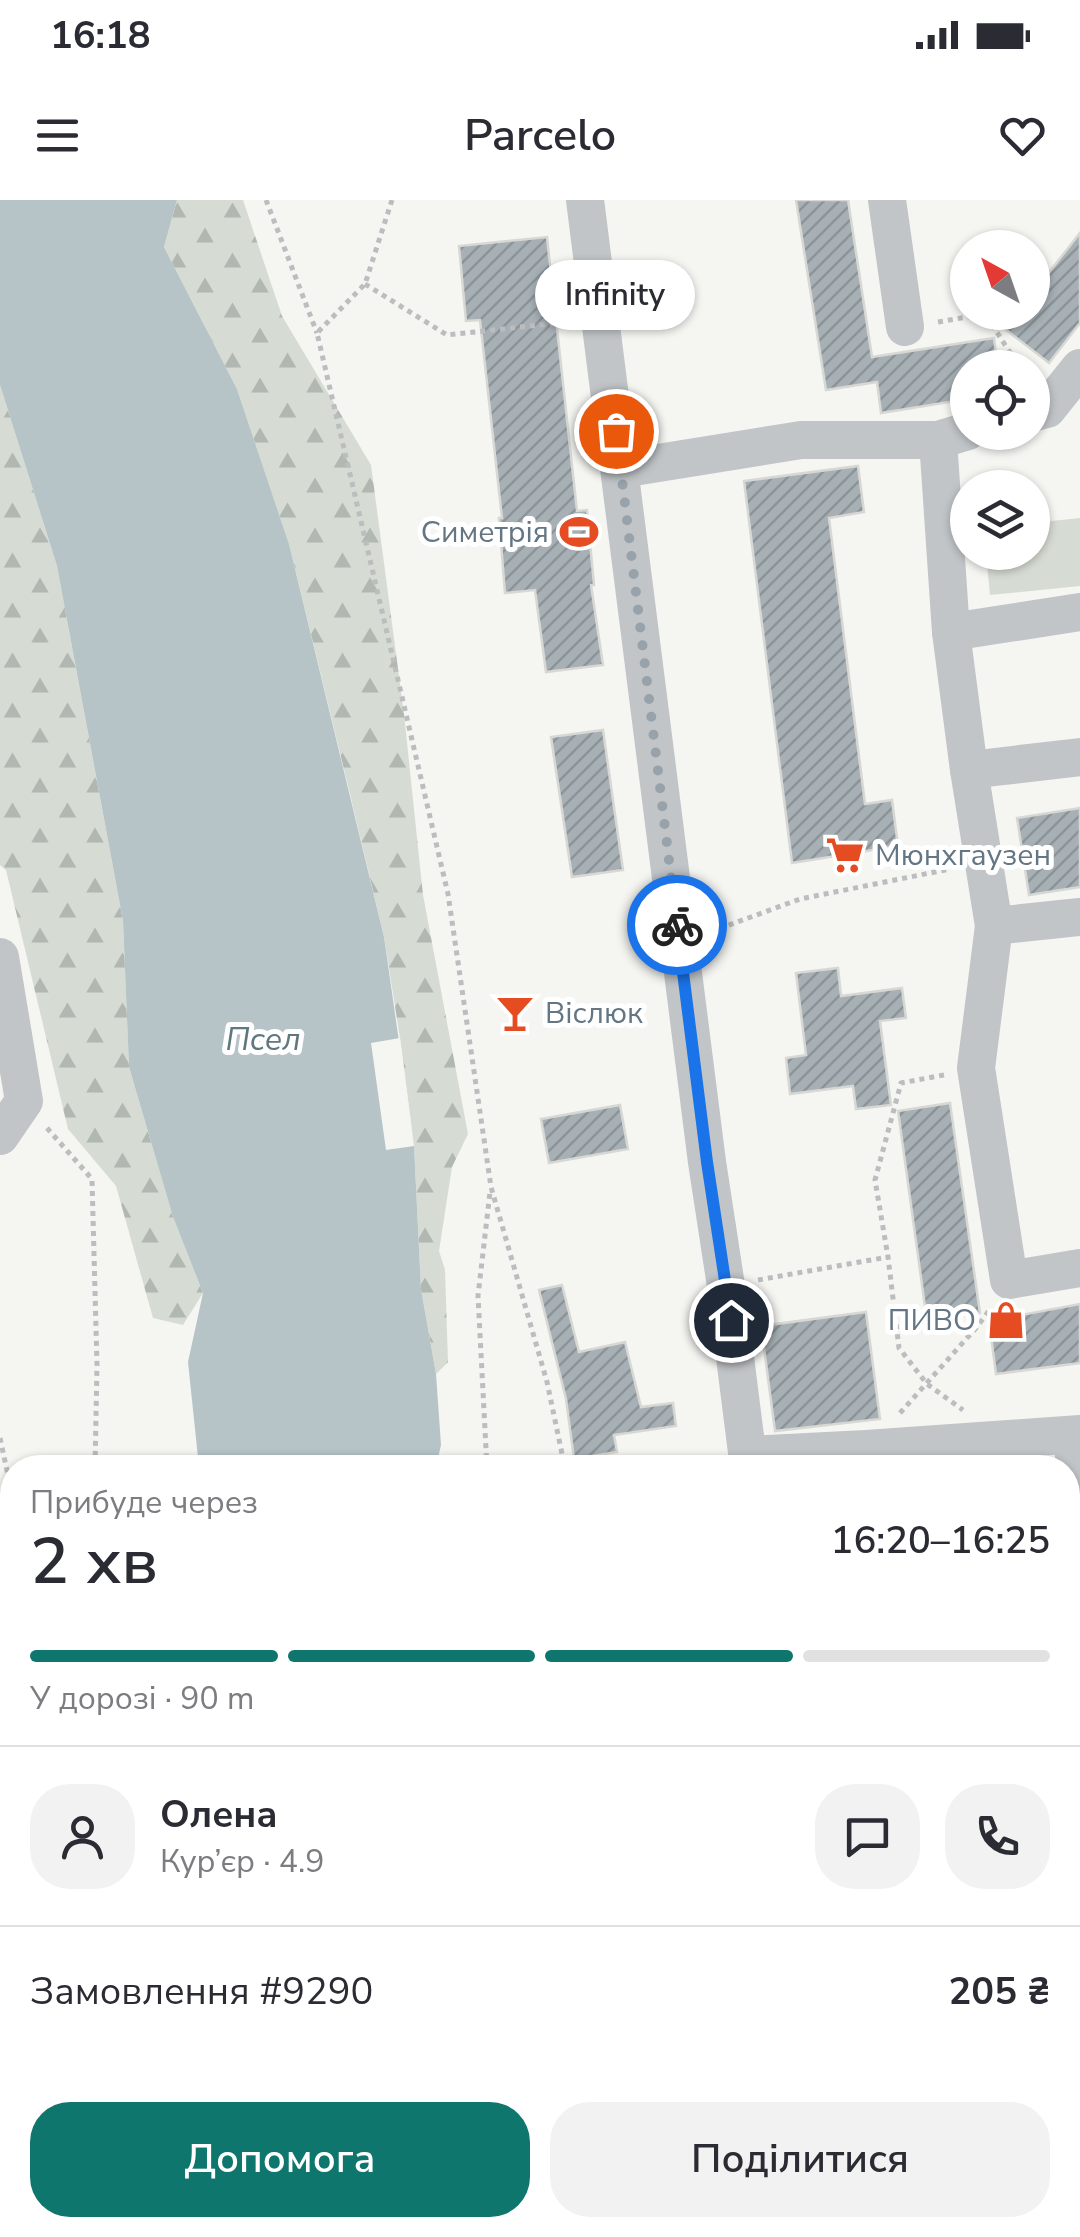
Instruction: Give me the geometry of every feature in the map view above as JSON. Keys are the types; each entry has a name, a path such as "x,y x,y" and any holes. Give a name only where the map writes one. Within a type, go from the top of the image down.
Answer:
{"street":[{"path":"585,200 747,1455"},
{"path":"886,200 905,327"},
{"path":"1050,405 1080,368"},
{"path":"621,469 801,440 950,435"},
{"path":"953,450 951,632 968,770 994,926 976,1068 1009,1280 1080,1268"},
{"path":"951,632 1080,612"},
{"path":"968,770 1080,757"},
{"path":"994,926 1080,917"},
{"path":"0,957 24,1101 0,1136"},
{"path":"859,1455 1076,1434"}],"path":[{"path":"266,200 317,333 448,894 491,1187 547,1382 562,1455"},
{"path":"317,333 365,284 392,200"},
{"path":"365,284 447,335 554,323"},
{"path":"905,327 985,314 1008,350"},
{"path":"680,943 800,898 982,862"},
{"path":"976,1068 901,1083 875,1180 899,1348 927,1384 1005,1440"},
{"path":"24,1101 92,1179 95,1455"},
{"path":"486,1455 478,1296 491,1187"},
{"path":"726,1286 888,1257"},
{"path":"850,1455 927,1384 976,1328 1009,1280"}],"green space":[{"path":"177,200 243,200 282,316 371,465 423,895 468,1134 452,1167 439,1251 445,1270 448,1362 436,1374 421,1289 414,1146 384,937 289,544 237,389 164,247"},
{"path":"0,385 57,566 123,921 129,1067 173,1217 203,1293 183,1325 153,1318 116,1186 68,1129 6,870 0,865"},
{"path":"1080,518 1080,586 990,595 988,570 1050,570 1050,521"}],"water":[{"name":"Псел","path":"0,200 177,200 164,247 237,389 289,544 384,937 414,1146 421,1289 436,1374 439,1455 198,1455 188,1362 203,1293 173,1217 129,1067 123,921 57,566 0,385"}],"pier":[{"path":"400,1038 414,1146 386,1150 371,1043"}],"building":[{"path":"796,200 848,200 872,357 994,338 996,350 950,350 950,402 881,413 877,382 826,390"},
{"path":"1080,233 1080,323 1050,362 1050,350 1032,350 1006,330 1050,330 1050,271"},
{"path":"547,237 577,511 587,510 591,585 603,665 546,672 535,590 505,593 502,518 480,320 466,321 459,246"},
{"path":"858,466 864,512 829,518 865,804 892,800 898,846 792,863 744,481"},
{"path":"603,730 623,870 572,877 551,737"},
{"path":"1080,808 1080,887 1029,895 1017,818"},
{"path":"838,968 841,996 902,988 906,1018 880,1021 891,1105 856,1109 853,1086 790,1094 786,1058 806,1055 796,973"},
{"path":"950,1103 980,1313 927,1321 898,1111"},
{"path":"620,1105 628,1149 549,1163 541,1119"},
{"path":"562,1285 579,1352 625,1342 641,1407 673,1403 676,1426 614,1435 617,1452 573,1455 566,1399 539,1290"},
{"path":"1080,1304 1080,1363 996,1374 989,1321"},
{"path":"866,1312 880,1419 775,1431 761,1326"}],"way so far":[{"path":"616,431 677,925"}],"place":[{"name":"Infinity","path":"616,431"},
{"name":"Симетрія","path":"579,532"},
{"name":"Мюнхгаузен","path":"845,855"},
{"name":"Віслюк","path":"515,1013"},
{"name":"ПИВО","path":"1006,1320"}],"route":[{"path":"677,925 731,1320"}]}
